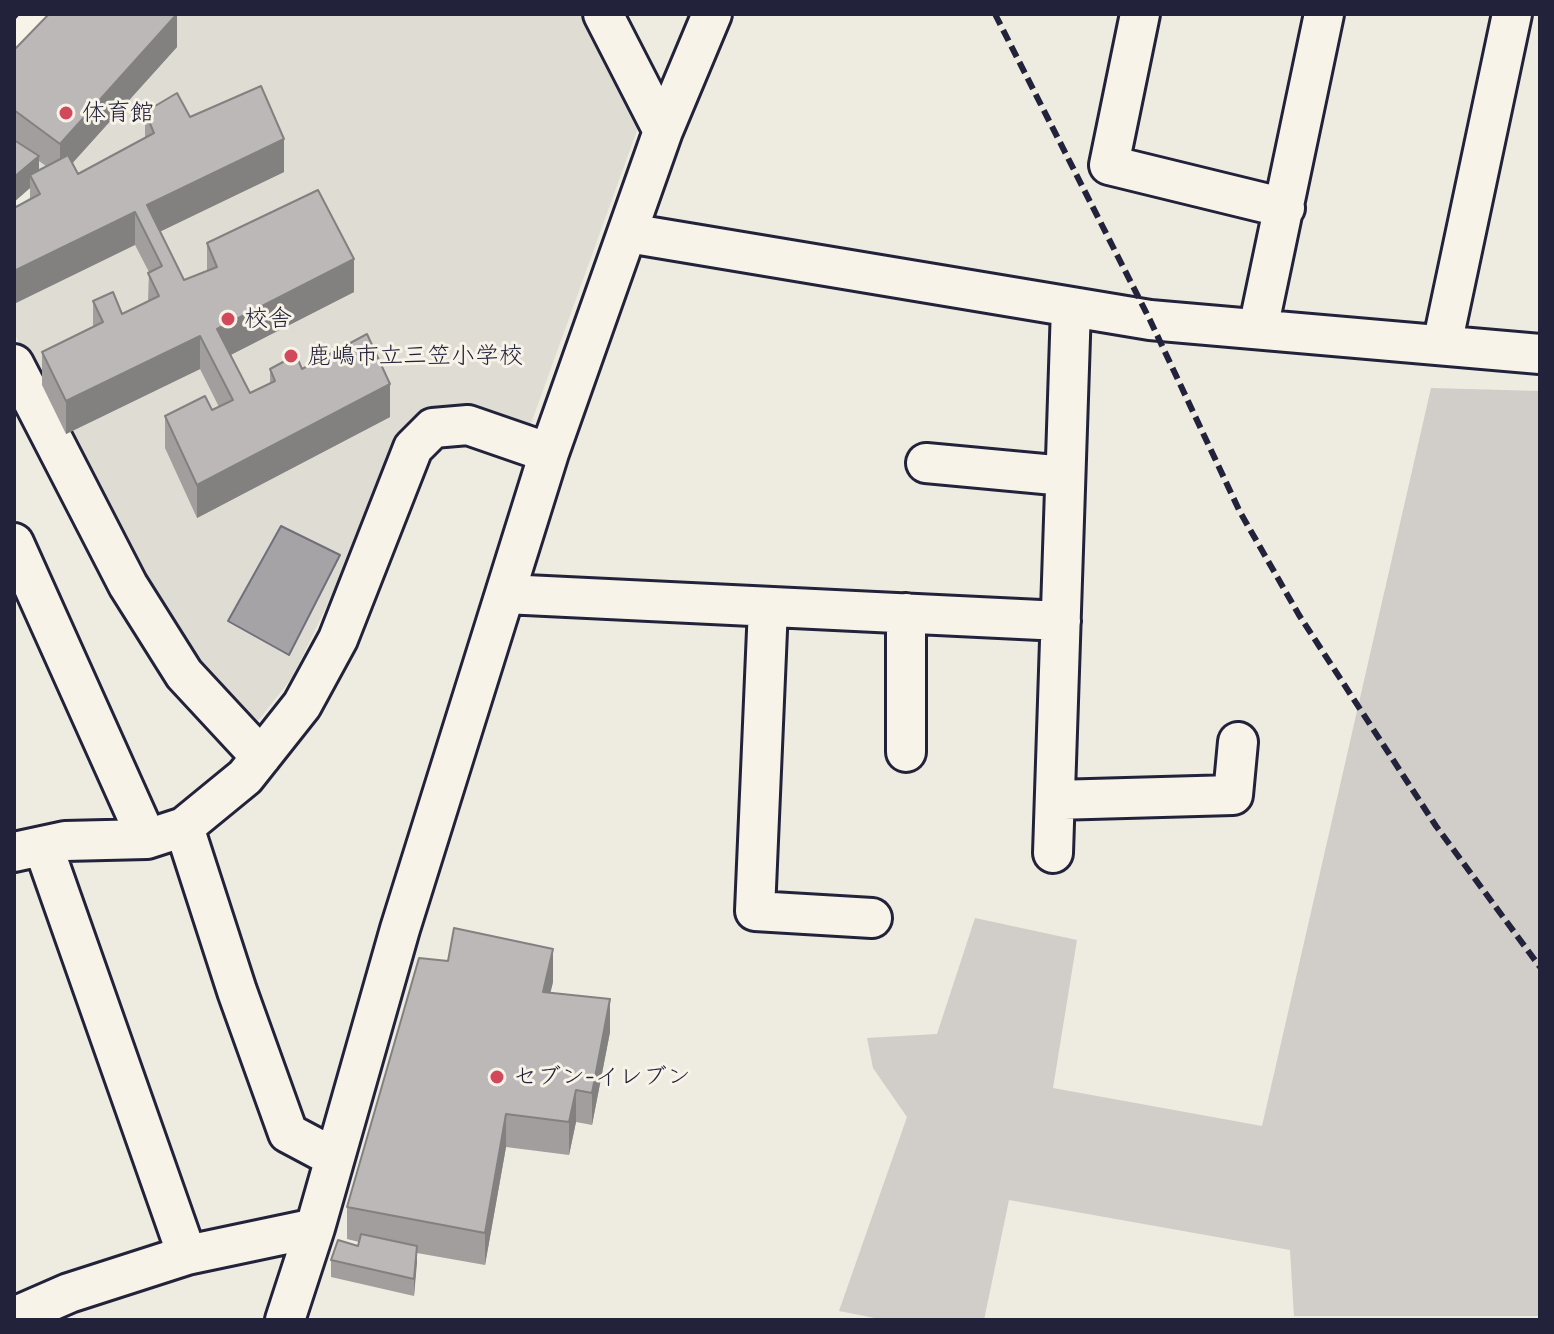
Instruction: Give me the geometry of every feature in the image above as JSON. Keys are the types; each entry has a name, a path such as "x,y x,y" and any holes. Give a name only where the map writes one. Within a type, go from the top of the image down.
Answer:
{"street":[{"path":"14,51 45,14"},
{"path":"603,14 663,131"},
{"path":"287,1320 400,929 549,453 663,131 712,14"},
{"path":"1140,14 1109,165 1285,208"},
{"path":"1258,329 1324,14"},
{"path":"1442,345 1512,14"},
{"path":"628,233 1150,320 1540,354"},
{"path":"1053,853 1071,307"},
{"path":"14,364 128,585 184,674 261,757"},
{"path":"187,1255 28,849 65,841 147,839 184,827 245,777 302,705 338,639 413,448 433,428 468,425 549,453"},
{"path":"926,463 1065,476"},
{"path":"14,543 147,839"},
{"path":"505,594 1061,621"},
{"path":"768,607 755,911 872,918"},
{"path":"906,613 906,752"},
{"path":"1055,800 1233,795 1238,742"},
{"path":"184,827 237,991 288,1133 335,1158"},
{"path":"14,1317 69,1293 187,1255 315,1228"}],"shaded area":[{"name":"鹿嶋市立三笠小学校","path":"67,14 582,14 640,122 529,429 467,411 352,553 292,678 257,722 190,655 137,569 14,333 14,237 31,231 22,203 52,181 14,154"},
{"path":"1431,388 1540,391 1540,1316 1294,1316 1290,1250 1009,1200 984,1320 885,1320 839,1311 907,1117 873,1068 867,1038 937,1034 975,918 1077,940 1053,1088 1262,1126"},
{"path":"281,526 340,555 289,655 228,621"}],"building":[{"name":"体育館","path":"49,14 177,14 60,144 14,110 14,50"},
{"path":"261,86 284,139 147,205 184,280 217,267 207,243 318,190 354,259 217,329 250,393 275,381 270,369 296,355 302,369 367,334 390,384 197,485 165,416 205,396 212,410 233,400 200,336 66,401 42,352 103,322 93,301 113,292 122,314 159,296 148,273 162,266 135,212 14,271 14,208 40,194 30,175 68,155 78,174 154,133 145,112 177,93 190,117"},
{"path":"14,140 39,156 14,177"},
{"name":"セブン-イレブン","path":"454,928 553,949 543,992 610,999 592,1093 576,1090 569,1122 506,1114 485,1233 347,1207 419,958 448,961"},
{"path":"361,1234 417,1246 414,1279 331,1260 338,1240 358,1246"}],"railway":[{"path":"995,14 1150,320 1240,512 1299,615 1436,826 1540,967"}],"place":[{"name":"体育館","path":"66,113"},
{"name":"校舎","path":"228,319"},
{"name":"鹿嶋市立三笠小学校","path":"291,356"},
{"name":"セブン-イレブン","path":"497,1077"}]}
